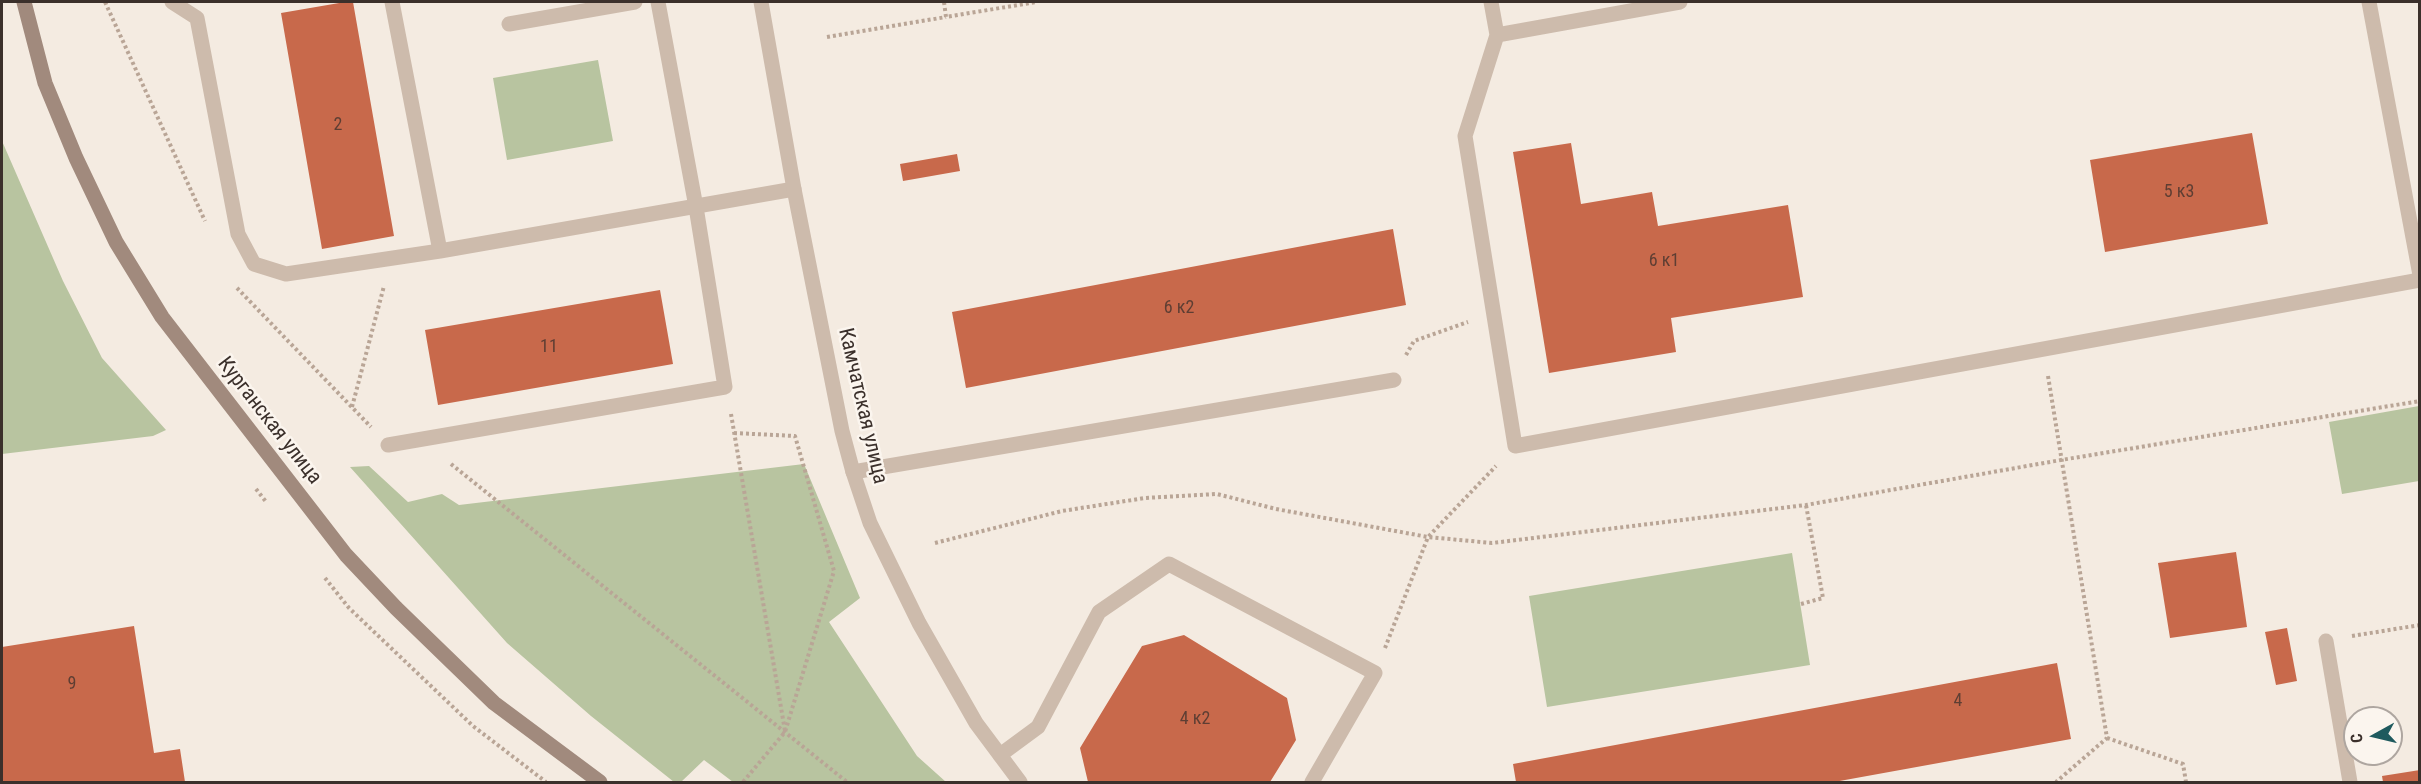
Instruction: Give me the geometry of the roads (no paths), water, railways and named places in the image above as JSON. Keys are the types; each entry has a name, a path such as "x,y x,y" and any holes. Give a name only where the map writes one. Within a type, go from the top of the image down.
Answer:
{"street":[{"name":"Курганская улица","path":"24,2 45,83 76,158 116,242 162,317 346,555 412,624 494,703 600,783"},
{"path":"172,2 197,18 238,234 254,264 286,274 440,251 794,189"},
{"path":"392,2 440,251"},
{"path":"509,24 635,2"},
{"path":"388,445 725,387 696,207 658,2"},
{"name":"Камчатская улица","path":"761,2 794,189 842,431 853,472 870,523 919,623 976,723 1020,783"},
{"path":"1491,2 1497,35 1465,136 1515,446 2420,280"},
{"path":"1497,35 1680,2"},
{"path":"2369,2 2420,275"},
{"path":"853,472 1394,380"},
{"path":"1000,755 1038,727 1099,612 1169,564 1375,673 1312,783"},
{"path":"2326,640 2350,783"}]}
